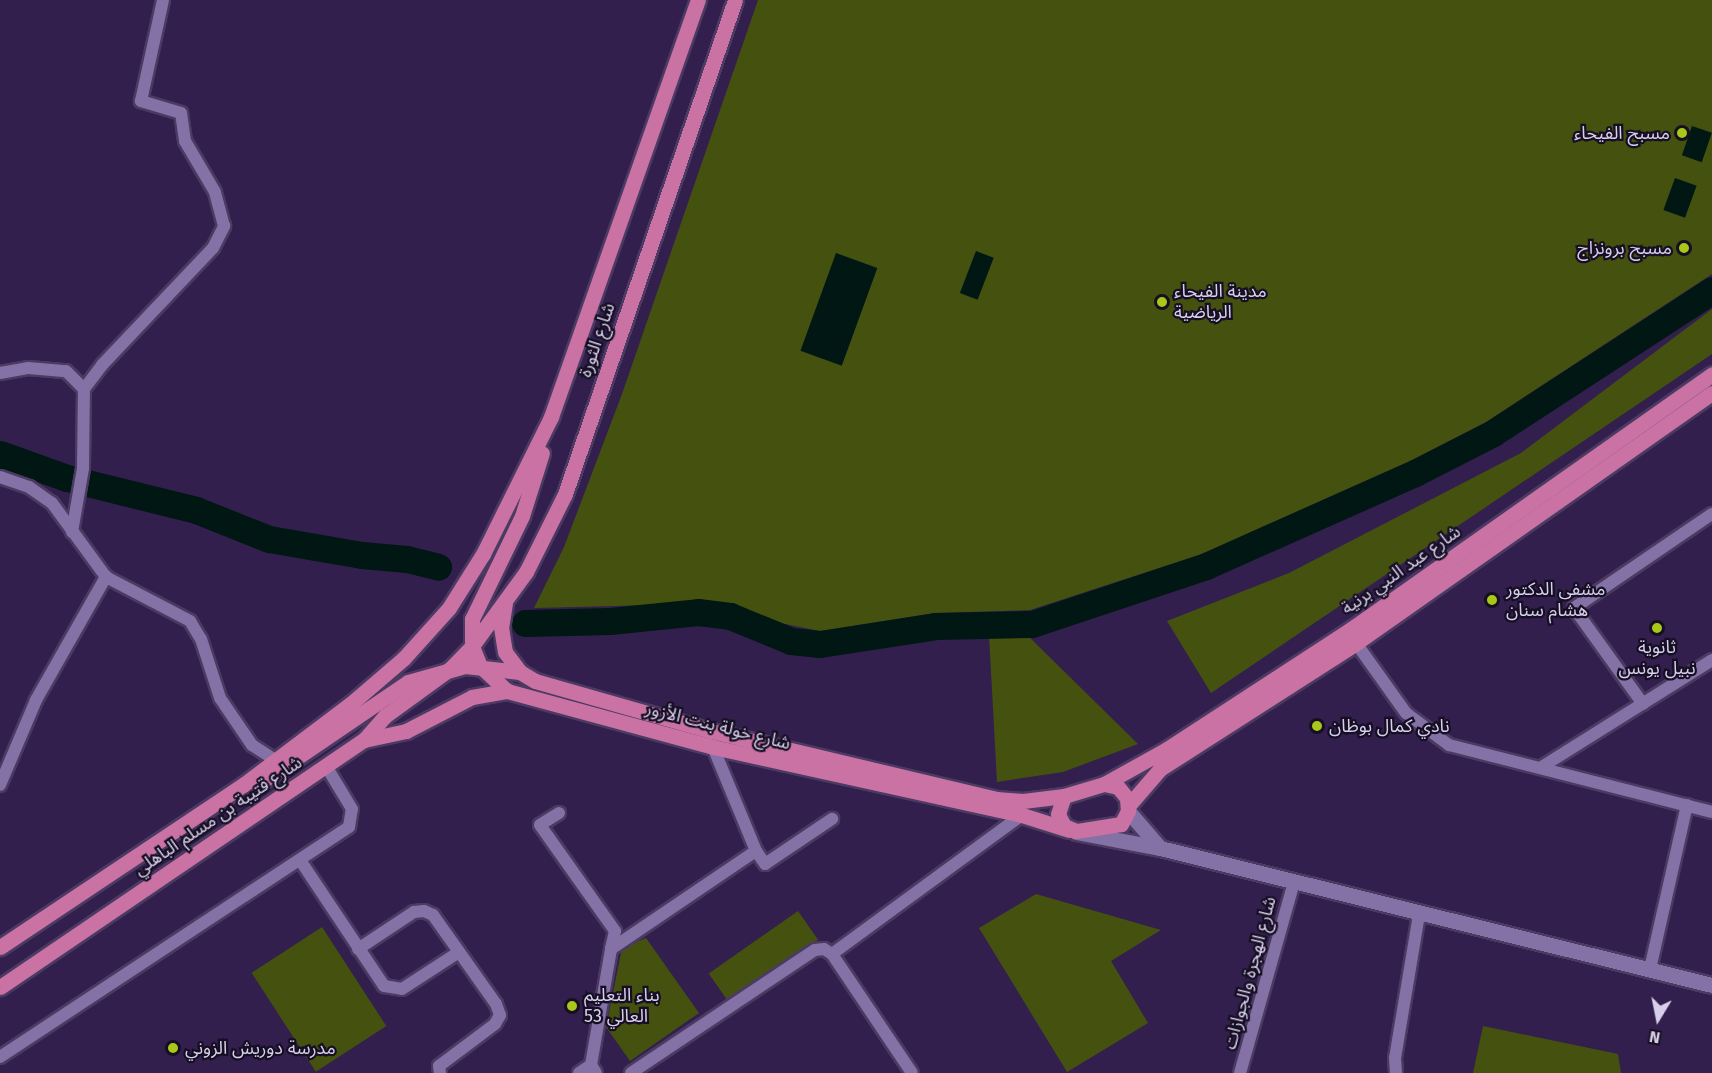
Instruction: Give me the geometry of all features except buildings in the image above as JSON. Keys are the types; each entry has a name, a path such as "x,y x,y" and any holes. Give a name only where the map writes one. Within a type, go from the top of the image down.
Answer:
{"main road":[{"name":"شارع الثورة","path":"428,634 468,581 551,417 698,0"},
{"name":"شارع الثورة","path":"451,668 472,646 526,572 566,494 735,0"},
{"name":"شارع عبد النبي برنية","path":"1104,784 1167,749 1351,629 1712,374"},
{"name":"شارع عبد النبي برنية","path":"1129,808 1160,769 1356,643 1712,393"},
{"path":"507,691 480,666 472,646 476,606 522,516 551,417"},
{"path":"506,599 502,640 520,672"},
{"name":"شارع قتيبة بن مسلم الباهلي","path":"0,947 199,814 274,760 380,681 428,634"},
{"name":"شارع خولة بنت الأزور","path":"451,668 480,666 520,672 543,684 711,731 996,799 1023,801 1064,796"},
{"path":"199,814 253,788 408,682 451,668"},
{"name":"شارع قتيبة بن مسلم الباهلي","path":"0,987 364,740 385,716 451,668"},
{"name":"شارع خولة بنت الأزور","path":"364,740 406,731 472,697 507,691 713,747 1022,815 1072,831"},
{"path":"1160,849 1129,808 1124,792 1104,784 1064,796 1058,814 1072,831 1160,849 1712,985"},
{"path":"1072,831 1113,828 1121,824 1129,808"}],"street":[{"path":"72,532 83,468 84,389 102,365 213,248 224,226 214,192 185,141 181,113 141,101 163,0"},
{"path":"0,374 28,368 66,371 84,389"},
{"path":"0,477 42,494 106,577 190,621 201,639 220,698 252,745 274,760"},
{"path":"1643,704 1574,608 1712,514"},
{"path":"0,785 36,700 106,577"},
{"path":"1356,643 1406,713 1449,745 1712,812"},
{"path":"1540,768 1712,660"},
{"path":"713,747 756,851 765,864 832,819"},
{"path":"0,1057 349,826 353,817 352,808 326,766"},
{"path":"1650,969 1687,806"},
{"path":"559,813 540,825 615,931 594,1069 579,1073"},
{"path":"832,954 1022,815"},
{"path":"611,948 756,851"},
{"path":"300,860 384,986 392,990 402,989 459,952"},
{"name":"شارع الهجرة والجوازات","path":"1240,1073 1294,882"},
{"path":"358,948 414,912 424,911 433,915 459,952 500,1015 495,1024 439,1066 440,1073"},
{"path":"1396,1073 1395,1058 1419,914"},
{"path":"632,1073 815,950 824,949 832,954 912,1073"}],"green space":[{"name":"مدينة الفيحاء الرياضية","path":"758,0 1712,0 1712,274 1486,422 1410,461 1202,554 1030,610 934,613 820,631 756,618 734,603 534,608 564,547 622,394"},
{"path":"1712,309 1712,354 1211,693 1167,621 1289,573 1521,453"},
{"path":"1023,631 1138,744 1063,772 997,782 989,635"},
{"path":"1036,894 1161,930 1111,961 1148,1023 1067,1072 979,928"},
{"path":"798,911 818,940 729,1002 709,974"},
{"path":"322,927 386,1026 316,1072 252,973"},
{"path":"646,938 699,1013 630,1061 606,1027 622,948"},
{"path":"1483,1026 1618,1054 1621,1073 1473,1073"}],"shaded area":[{"path":"1692,126 1712,133 1702,162 1682,155"},
{"path":"1675,178 1697,186 1685,218 1663,210"},
{"path":"976,251 994,258 978,300 960,293"},
{"path":"836,253 877,268 842,366 800,351"}],"waterway":[{"path":"525,623 610,621 698,612 730,616 791,641 820,644 936,626 1032,624 1206,566 1415,473 1493,433 1712,290"},
{"path":"0,454 67,478 196,510 269,539 362,555 407,559 438,567"}],"place":[{"name":"مسبح الفيحاء","path":"1682,133"},
{"name":"مسبح برونزاج","path":"1684,248"},
{"name":"مدينة الفيحاء الرياضية","path":"1162,302"},
{"name":"مشفى الدكتور هشام سنان","path":"1492,600"},
{"name":"ثانوية نبيل يونس","path":"1657,628"},
{"name":"نادي كمال بوظان","path":"1317,726"},
{"name":"بناء التعليم العالي 53","path":"572,1006"},
{"name":"مدرسة دوريش الزوني","path":"173,1048"}]}
